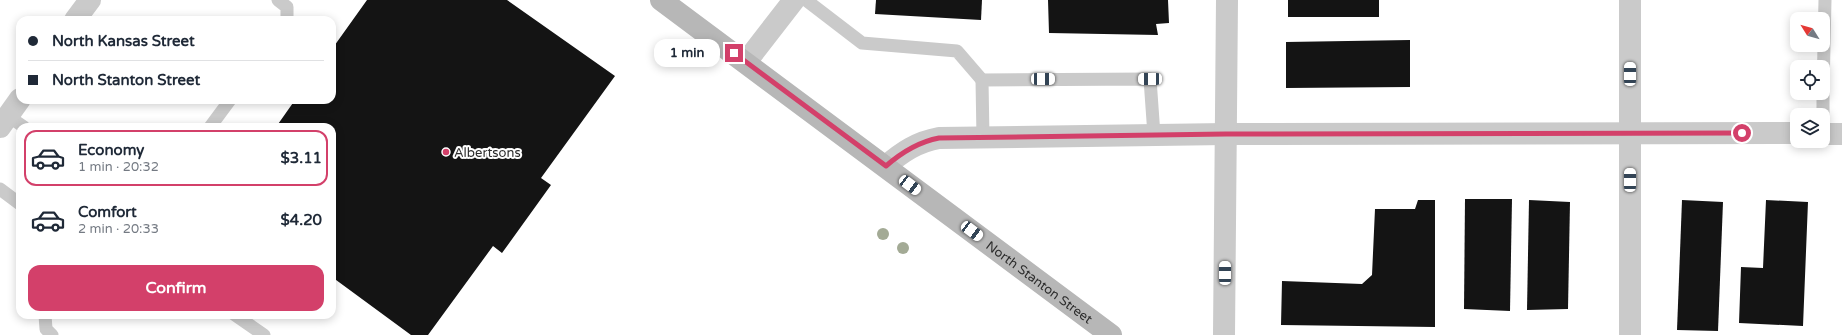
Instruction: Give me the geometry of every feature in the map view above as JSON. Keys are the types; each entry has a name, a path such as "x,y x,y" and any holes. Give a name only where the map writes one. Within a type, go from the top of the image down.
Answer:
{"street":[{"path":"78,16 90,0"},
{"name":"North Stanton Street","path":"661,0 886,166 1111,335"},
{"path":"746,62 794,0"},
{"path":"1224,335 1227,0"},
{"path":"1630,0 1630,335"},
{"path":"886,166 901,152 924,141 939,138 1226,134 1790,133"},
{"path":"1830,134 1842,134"}],"lane":[{"path":"278,0 287,7 287,16"},
{"path":"806,0 862,43 957,51 982,80 983,138"},
{"path":"1824,60 1825,0"},
{"path":"982,80 1150,79 1154,135"},
{"path":"213,123 227,104"},
{"path":"0,189 16,201"},
{"path":"45,319 46,329 52,335"},
{"path":"241,319 264,335"}],"building":[{"name":"Albertsons","path":"367,0 507,0 615,76 541,178 551,185 502,253 493,246 428,335 411,335 336,280 336,123 279,123 292,104 336,104 336,43"},
{"path":"876,0 982,0 981,20 875,14"},
{"path":"1048,0 1168,0 1169,23 1156,24 1158,35 1049,33"},
{"path":"1288,0 1379,0 1379,17 1288,17"},
{"path":"1410,40 1410,87 1286,88 1286,42"},
{"path":"1465,199 1512,199 1510,311 1464,309"},
{"path":"1418,200 1435,200 1435,327 1281,325 1282,281 1362,284 1372,275 1375,209 1415,209"},
{"path":"1529,200 1570,202 1568,309 1527,310"},
{"path":"1682,200 1723,202 1718,331 1677,330"},
{"path":"1766,200 1808,202 1803,326 1739,323 1741,267 1763,268"}],"place":[{"name":"Albertsons","path":"446,152"}],"route":[{"path":"734,53 886,166 901,152 924,141 939,138 1226,134 1742,133"}]}
